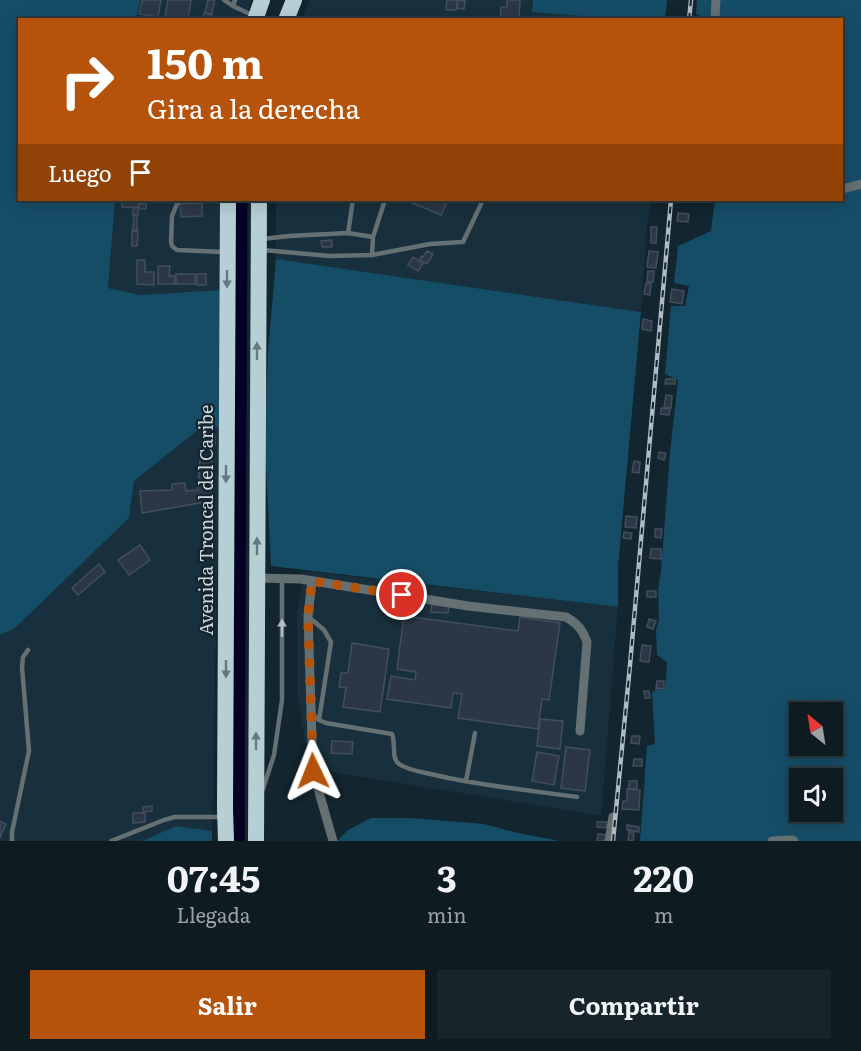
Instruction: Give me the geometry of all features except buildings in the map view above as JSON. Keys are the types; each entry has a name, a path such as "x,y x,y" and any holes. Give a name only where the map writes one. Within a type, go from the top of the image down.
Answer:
{"highway":[{"path":"255,18 262,0"},
{"path":"287,18 294,0"},
{"name":"Avenida Troncal del Caribe","path":"226,841 228,201"},
{"path":"256,841 259,201"}],"street":[{"path":"716,0 716,18"},
{"path":"843,189 861,184"},
{"path":"257,578 312,581 468,606 566,617 583,630 587,642 580,731"},
{"path":"312,581 308,616 315,717 313,771 333,841"},
{"path":"609,841 613,817"},
{"path":"772,841 794,841"}],"lane":[{"path":"224,0 234,3 255,18"},
{"path":"181,201 172,216 172,246 177,250 227,252"},
{"path":"348,233 353,201"},
{"path":"372,255 373,237 385,201"},
{"path":"258,245 330,256 372,255 430,244 463,242 483,201"},
{"path":"258,245 290,236 348,233 373,237"},
{"path":"256,809 274,755 282,700 282,578"},
{"path":"308,616 324,630 331,642 315,717 326,723 392,734 395,760 411,769 466,782 577,797"},
{"path":"12,841 29,751 22,667 23,657 28,650"},
{"path":"466,782 475,733"},
{"path":"111,841 175,817 226,817"}],"shaded area":[{"path":"0,0 140,0 136,18 18,18 18,201 115,201 108,288 140,295 221,290 220,427 197,431 134,481 129,518 14,629 0,635"},
{"path":"140,0 251,0 246,18 136,18"},
{"path":"310,0 533,0 532,12 605,18 303,18"},
{"path":"533,0 667,0 665,18 605,18 532,12"},
{"path":"697,0 861,0 861,841 640,841 647,746 655,744 652,693 656,689 665,690 667,662 657,655 656,630 659,620 658,589 678,380 665,374 671,306 685,306 689,286 674,283 678,246 711,231 715,201 843,201 843,18 706,18 696,14"},
{"path":"115,201 222,201 221,290 140,295 108,288"},
{"path":"276,201 651,201 641,312 276,259"},
{"path":"276,259 641,312 618,567 618,607 271,566 265,445 268,352"},
{"path":"220,427 212,831 176,826 142,841 0,841 0,635 14,629 129,518 134,481 197,431"},
{"path":"303,571 618,607 601,816 309,768 297,691 297,615"},
{"path":"371,818 410,818 484,824 560,841 337,841 348,830"},
{"path":"176,826 212,831 212,841 142,841"}],"waterway":[{"path":"237,841 240,201"}],"railway":[{"path":"689,18 691,0"},
{"path":"613,841 671,201"}],"route":[{"path":"313,771 308,616 312,581 402,595"}]}
